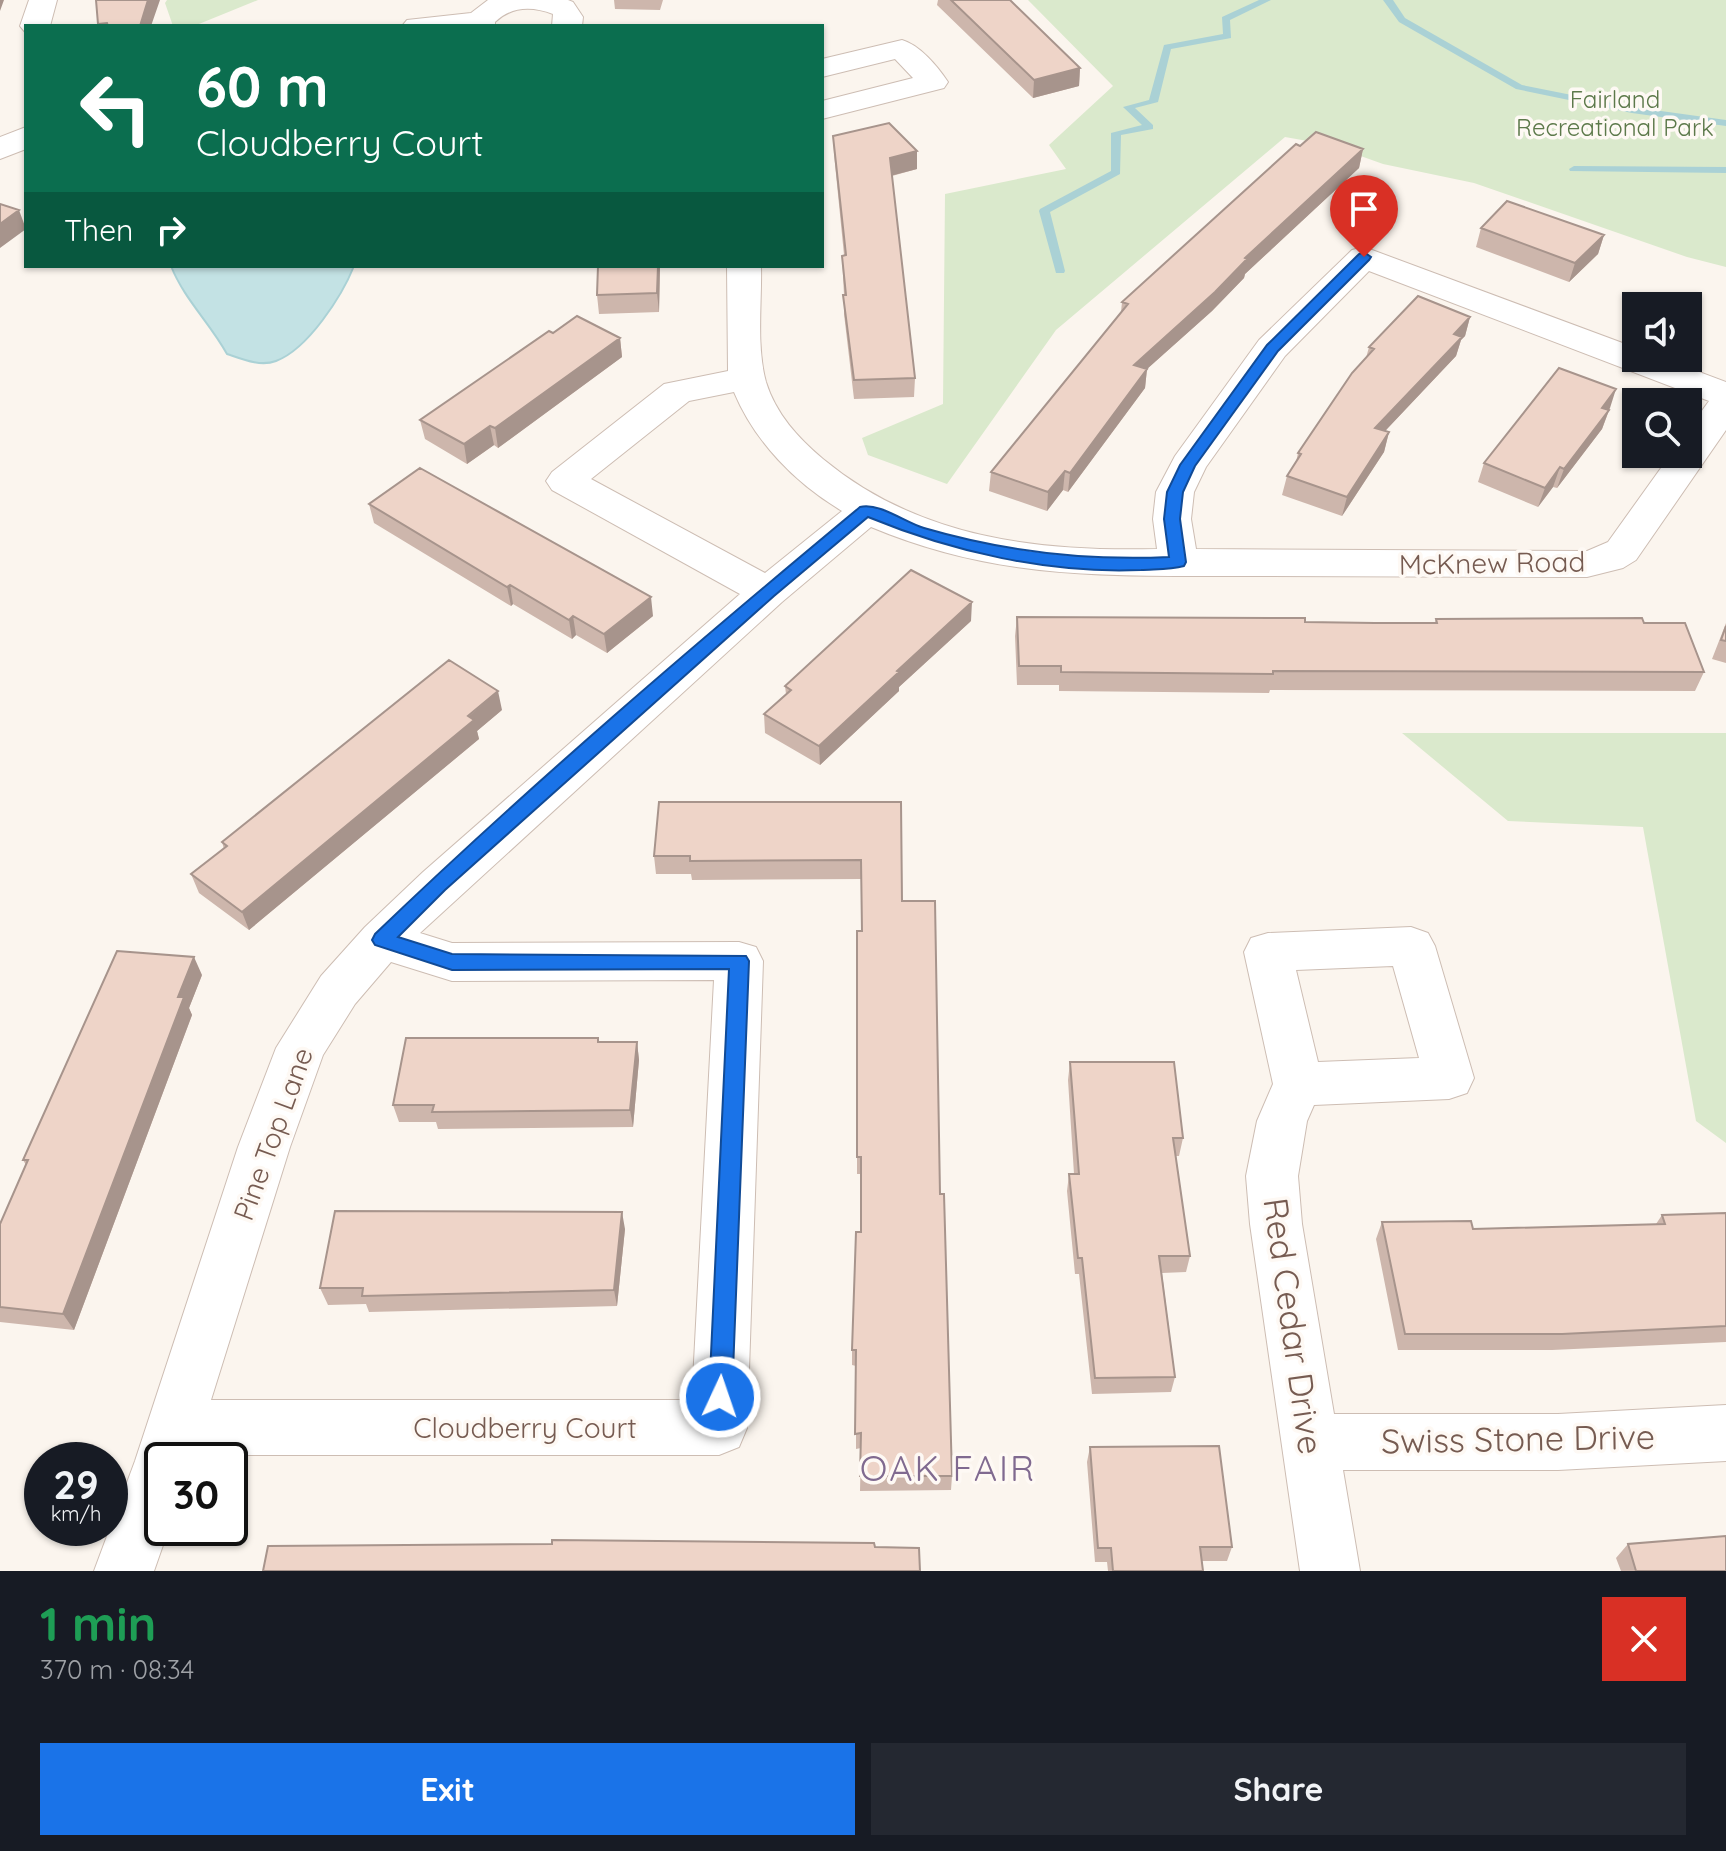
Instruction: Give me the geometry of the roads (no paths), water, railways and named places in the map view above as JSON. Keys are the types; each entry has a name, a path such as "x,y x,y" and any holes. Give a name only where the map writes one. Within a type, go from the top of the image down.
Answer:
{"street":[{"path":"36,24 43,0"},
{"path":"480,24 486,12 502,4 528,0"},
{"path":"542,0 563,8 569,17 567,24"},
{"path":"824,68 902,49 933,82 824,109"},
{"path":"0,150 24,137"},
{"path":"1178,562 1172,519 1175,492 1188,465 1272,348 1364,257 1726,395"},
{"name":"McKnew Road","path":"744,268 747,378 759,411 782,442 816,476 866,511 919,532 1045,561 1113,565 1178,562 1587,564 1609,559 1622,551 1726,403"},
{"path":"747,378 677,392 565,481 768,592"},
{"name":"Pine Top Lane","path":"170,1442 264,1147 301,1048 338,990 382,940 439,885 768,592 866,511"},
{"name":"Cloudberry Court","path":"248,1447 719,1428 739,961 452,962 382,940"},
{"name":"Red Cedar Drive","path":"1298,1084 1282,1121 1272,1176 1276,1224 1330,1571"},
{"name":"Swiss Stone Drive","path":"1310,1442 1558,1442 1726,1433"},
{"name":"Pine Top Lane","path":"124,1571 144,1515"}],"water":[{"path":"172,268 353,268 341,292 312,334 288,355 264,363 227,354"}],"waterway":[{"path":"1060,271 1044,211 1116,172 1116,133 1150,127 1128,107 1153,102 1167,47 1228,36 1225,19 1266,0"},
{"path":"1388,0 1402,20 1519,87 1632,110 1726,123"},
{"path":"1574,169 1726,170"}],"district":[{"name":"OAK FAIR","path":"948,1468"}],"park label":[{"name":"Fairland Recreational Park","path":"1615,114"}]}
